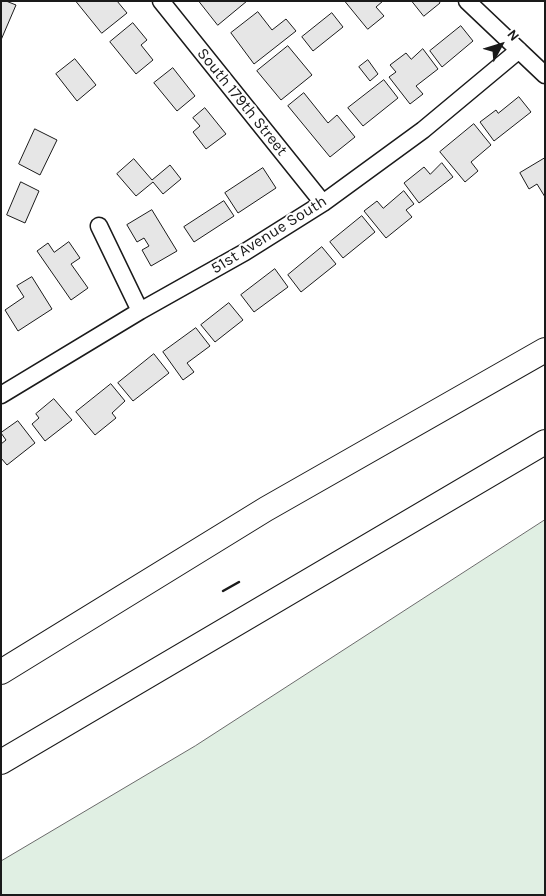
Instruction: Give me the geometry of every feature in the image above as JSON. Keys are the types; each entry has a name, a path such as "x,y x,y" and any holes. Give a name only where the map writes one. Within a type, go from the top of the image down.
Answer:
{"highway":[{"path":"1,672 266,509 545,350"},
{"path":"1,762 545,442"}],"street":[{"name":"South 179th Street","path":"161,1 323,203"},
{"path":"467,1 545,75"},
{"name":"51st Avenue South","path":"1,395 245,252 323,203 423,130 519,50"},
{"path":"100,226 140,312"}],"green space":[{"path":"545,520 545,895 1,895 1,861 195,746"}],"building":[{"path":"1,1 16,5 1,40"},
{"path":"76,1 117,1 127,13 102,33"},
{"path":"199,1 247,1 218,25"},
{"path":"345,1 383,1 376,7 384,16 368,29"},
{"path":"412,1 439,1 440,3 424,16"},
{"path":"258,12 272,30 286,19 296,31 254,64 231,33"},
{"path":"332,13 343,27 313,51 302,37"},
{"path":"133,23 147,40 141,45 153,60 136,74 110,42"},
{"path":"461,26 473,41 442,67 430,51"},
{"path":"288,46 312,75 281,100 257,71"},
{"path":"423,49 438,69 416,86 423,94 410,104 389,77 396,72 390,65 406,53 411,59"},
{"path":"75,59 96,85 77,101 56,74"},
{"path":"368,60 378,74 370,81 359,67"},
{"path":"173,68 195,96 177,111 154,83"},
{"path":"384,80 398,98 363,126 348,108"},
{"path":"304,93 328,123 337,115 355,137 330,157 288,106"},
{"path":"519,97 531,112 494,141 480,122 496,110 498,113"},
{"path":"205,108 226,134 206,149 193,132 200,126 193,118"},
{"path":"474,124 491,145 471,162 478,171 465,182 440,152"},
{"path":"35,129 57,140 40,175 19,164"},
{"path":"545,158 545,197 537,184 529,189 520,173"},
{"path":"134,159 152,180 170,165 181,179 163,194 153,182 136,196 117,174"},
{"path":"442,163 453,177 419,203 404,183 424,167 430,174"},
{"path":"263,168 276,188 238,213 225,193"},
{"path":"21,182 39,191 25,223 7,215"},
{"path":"404,191 414,204 406,210 412,217 386,238 364,211 377,201 383,208"},
{"path":"224,201 234,216 194,242 184,227"},
{"path":"152,210 177,251 151,266 142,250 149,246 144,238 137,242 127,225"},
{"path":"362,216 375,232 343,258 330,242"},
{"path":"69,242 80,258 71,264 88,288 71,300 37,251 48,243 54,252"},
{"path":"322,247 336,264 301,292 288,275"},
{"path":"275,269 288,287 254,312 241,295"},
{"path":"32,277 52,309 18,331 5,310 24,297 17,286"},
{"path":"229,303 243,320 215,342 201,325"},
{"path":"196,328 210,346 187,363 194,372 183,380 163,352"},
{"path":"154,354 169,373 133,401 118,383"},
{"path":"111,384 125,401 112,413 116,418 95,435 76,412"},
{"path":"54,399 72,420 45,441 32,424 39,418 36,414"},
{"path":"18,421 35,443 7,465 1,458 1,444 6,440 1,433"}],"wall":[{"path":"223,591 239,582"}]}
